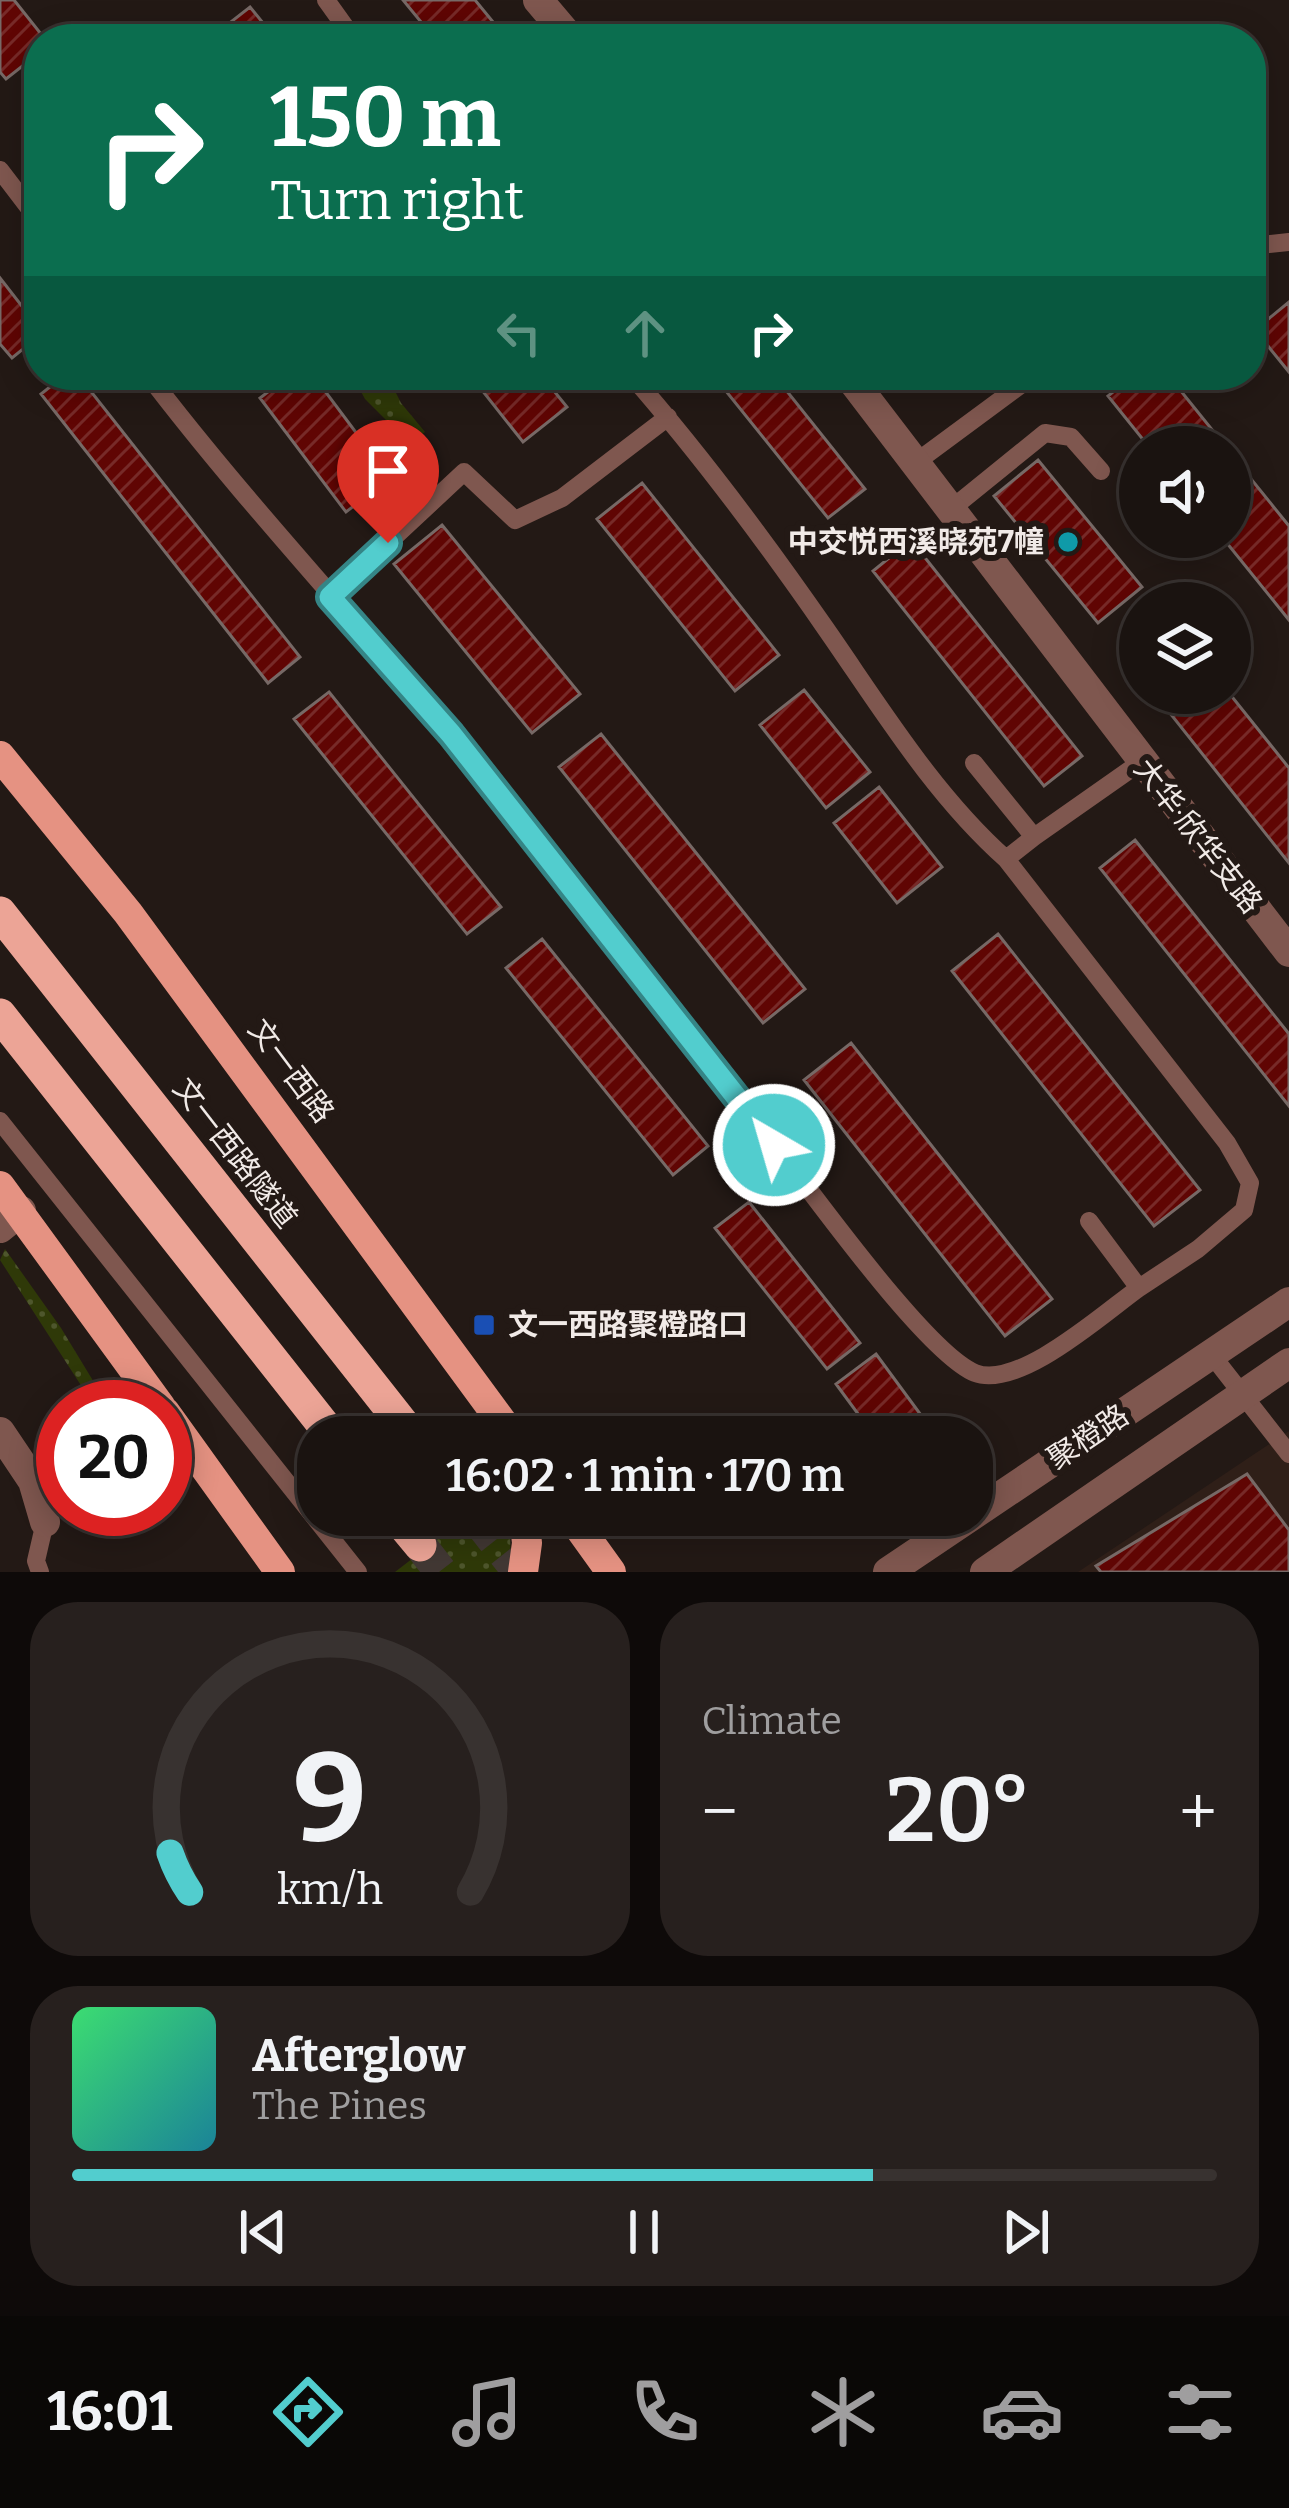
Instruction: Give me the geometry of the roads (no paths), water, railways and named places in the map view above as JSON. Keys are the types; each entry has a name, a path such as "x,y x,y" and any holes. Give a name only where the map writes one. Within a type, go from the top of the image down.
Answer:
{"highway":[{"name":"文一西路隧道","path":"0,913 396,1416"},
{"path":"0,1015 316,1416"},
{"path":"412,1536 420,1545"}],"main road":[{"name":"文一西路","path":"0,756 128,913 498,1416"},
{"path":"0,1186 10,1220 139,1380"},
{"path":"192,1450 280,1572"},
{"path":"523,1572 526,1536"},
{"path":"585,1536 611,1572"}],"street":[{"path":"538,0 558,24"},
{"name":"大华·欣华支路","path":"859,390 1289,952"},
{"name":"聚橙路","path":"888,1572 1289,1302"},
{"name":"聚橙路","path":"985,1572 1289,1363"},
{"path":"0,1432 36,1491"}],"lane":[{"path":"0,170 24,201"},
{"path":"160,390 330,597 451,734 861,1256 953,1360 980,1375 1009,1374 1056,1348 1198,1250 1244,1210 1250,1184 1228,1142 1006,859 971,828 779,561 644,390"},
{"path":"915,463 1014,390"},
{"path":"330,597 464,472 515,520 562,498 668,418"},
{"path":"950,510 1045,433 1071,437 1101,471"},
{"path":"974,763 1034,837"},
{"path":"1006,859 1141,763"},
{"path":"0,1121 358,1572"},
{"path":"1089,1221 1139,1288"},
{"path":"1211,1354 1289,1454"},
{"path":"40,1572 36,1561 42,1536"}],"tunnel":[{"path":"491,1536 519,1572"},
{"path":"420,1545 441,1572"}],"place":[{"name":"中交悦西溪晓苑7幢","path":"1068,542"},
{"name":"文一西路聚橙路口","path":"484,1325"}]}
